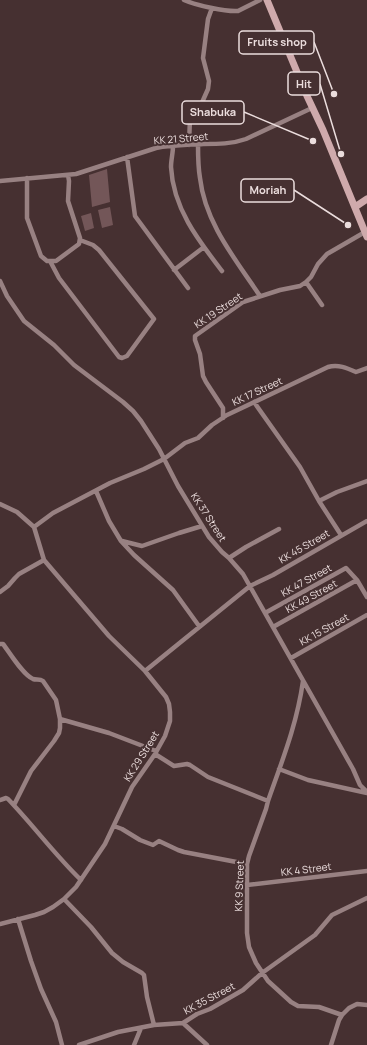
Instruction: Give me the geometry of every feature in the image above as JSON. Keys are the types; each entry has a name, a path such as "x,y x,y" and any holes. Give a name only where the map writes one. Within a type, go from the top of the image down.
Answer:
{"main road":[{"path":"267,0 366,235"},
{"path":"355,207 367,199"}],"street":[{"path":"184,0 229,11 238,11 260,0"},
{"path":"189,145 191,115 200,107 208,89 209,81 204,58 208,19 212,8"},
{"name":"KK 21 Street","path":"0,181 68,175 84,172 156,148 238,142 312,108"},
{"path":"198,144 200,178 205,202 214,225 260,296"},
{"path":"173,146 171,166 174,188 182,211 197,238 222,271"},
{"path":"127,157 135,216 188,288"},
{"path":"27,178 27,218 41,256 47,261 56,261 79,244 80,240 68,201 68,175"},
{"path":"322,305 306,282 327,254 366,235"},
{"path":"50,261 63,284 119,357 122,358 126,356 154,319 99,250 93,245 80,240"},
{"path":"174,270 204,247"},
{"name":"KK 19 Street","path":"223,418 224,410 203,376 200,354 195,337 243,302 300,286 306,282"},
{"name":"KK 37 Street","path":"1,285 24,321 54,345 74,365 133,411 153,439 178,486 209,537 243,574 352,769 360,786 367,793"},
{"name":"KK 17 Street","path":"34,527 50,514 110,483 144,470 164,459 185,443 198,438 212,425 223,418 254,402 328,367 335,366 348,368 356,372 367,368"},
{"path":"254,402 300,467 319,502 341,535"},
{"path":"319,502 337,492 367,481"},
{"path":"96,491 109,521 121,541 134,555 173,590 199,626"},
{"path":"0,504 16,512 34,527"},
{"name":"KK 45 Street","path":"145,671 250,586 273,575 367,520"},
{"path":"121,541 142,546 202,526"},
{"name":"KK 29 Street","path":"0,924 44,912 71,893 105,844 125,799 155,753 168,730 170,721 169,704 166,697 145,671 109,636 44,560 34,527"},
{"path":"229,558 279,529"},
{"path":"0,592 19,574 44,560"},
{"name":"KK 47 Street","path":"265,613 346,568 357,580 367,597"},
{"name":"KK 49 Street","path":"273,627 357,580"},
{"name":"KK 15 Street","path":"290,658 367,615"},
{"path":"0,644 3,644 21,669 28,675 34,679 43,680 56,700 60,719 59,733 31,771 14,805"},
{"name":"KK 9 Street","path":"303,681 298,711 292,733 247,864 247,933 253,956 262,973 276,989 291,1002 298,1006 319,1007 342,1015"},
{"path":"60,719 109,733 155,753 174,766 186,764 190,765 208,777 268,801"},
{"path":"279,769 308,780 367,793"},
{"path":"0,800 7,798 81,880"},
{"path":"114,826 153,845 159,841 184,852 247,864"},
{"name":"KK 4 Street","path":"247,885 367,871"},
{"name":"KK 35 Street","path":"79,1045 118,1032 154,1025 183,1022 210,1009 243,990 262,973 315,935 332,915 367,898"},
{"path":"64,899 112,953 144,975 147,997 154,1025"},
{"path":"18,920 33,968 56,1022 62,1045"},
{"path":"330,1045 342,1015 349,1008 357,1004 367,1005"},
{"path":"183,1022 207,1045"},
{"path":"134,1045 141,1028"}],"shaded area":[{"path":"107,169 110,202 92,207 89,175"},
{"path":"110,207 113,225 102,228 98,210"},
{"path":"91,213 94,228 85,231 81,216"}],"place":[{"name":"Fruits shop","path":"334,94"},
{"name":"Shabuka","path":"313,141"},
{"name":"Hit","path":"341,154"},
{"name":"Moriah","path":"348,225"}]}
